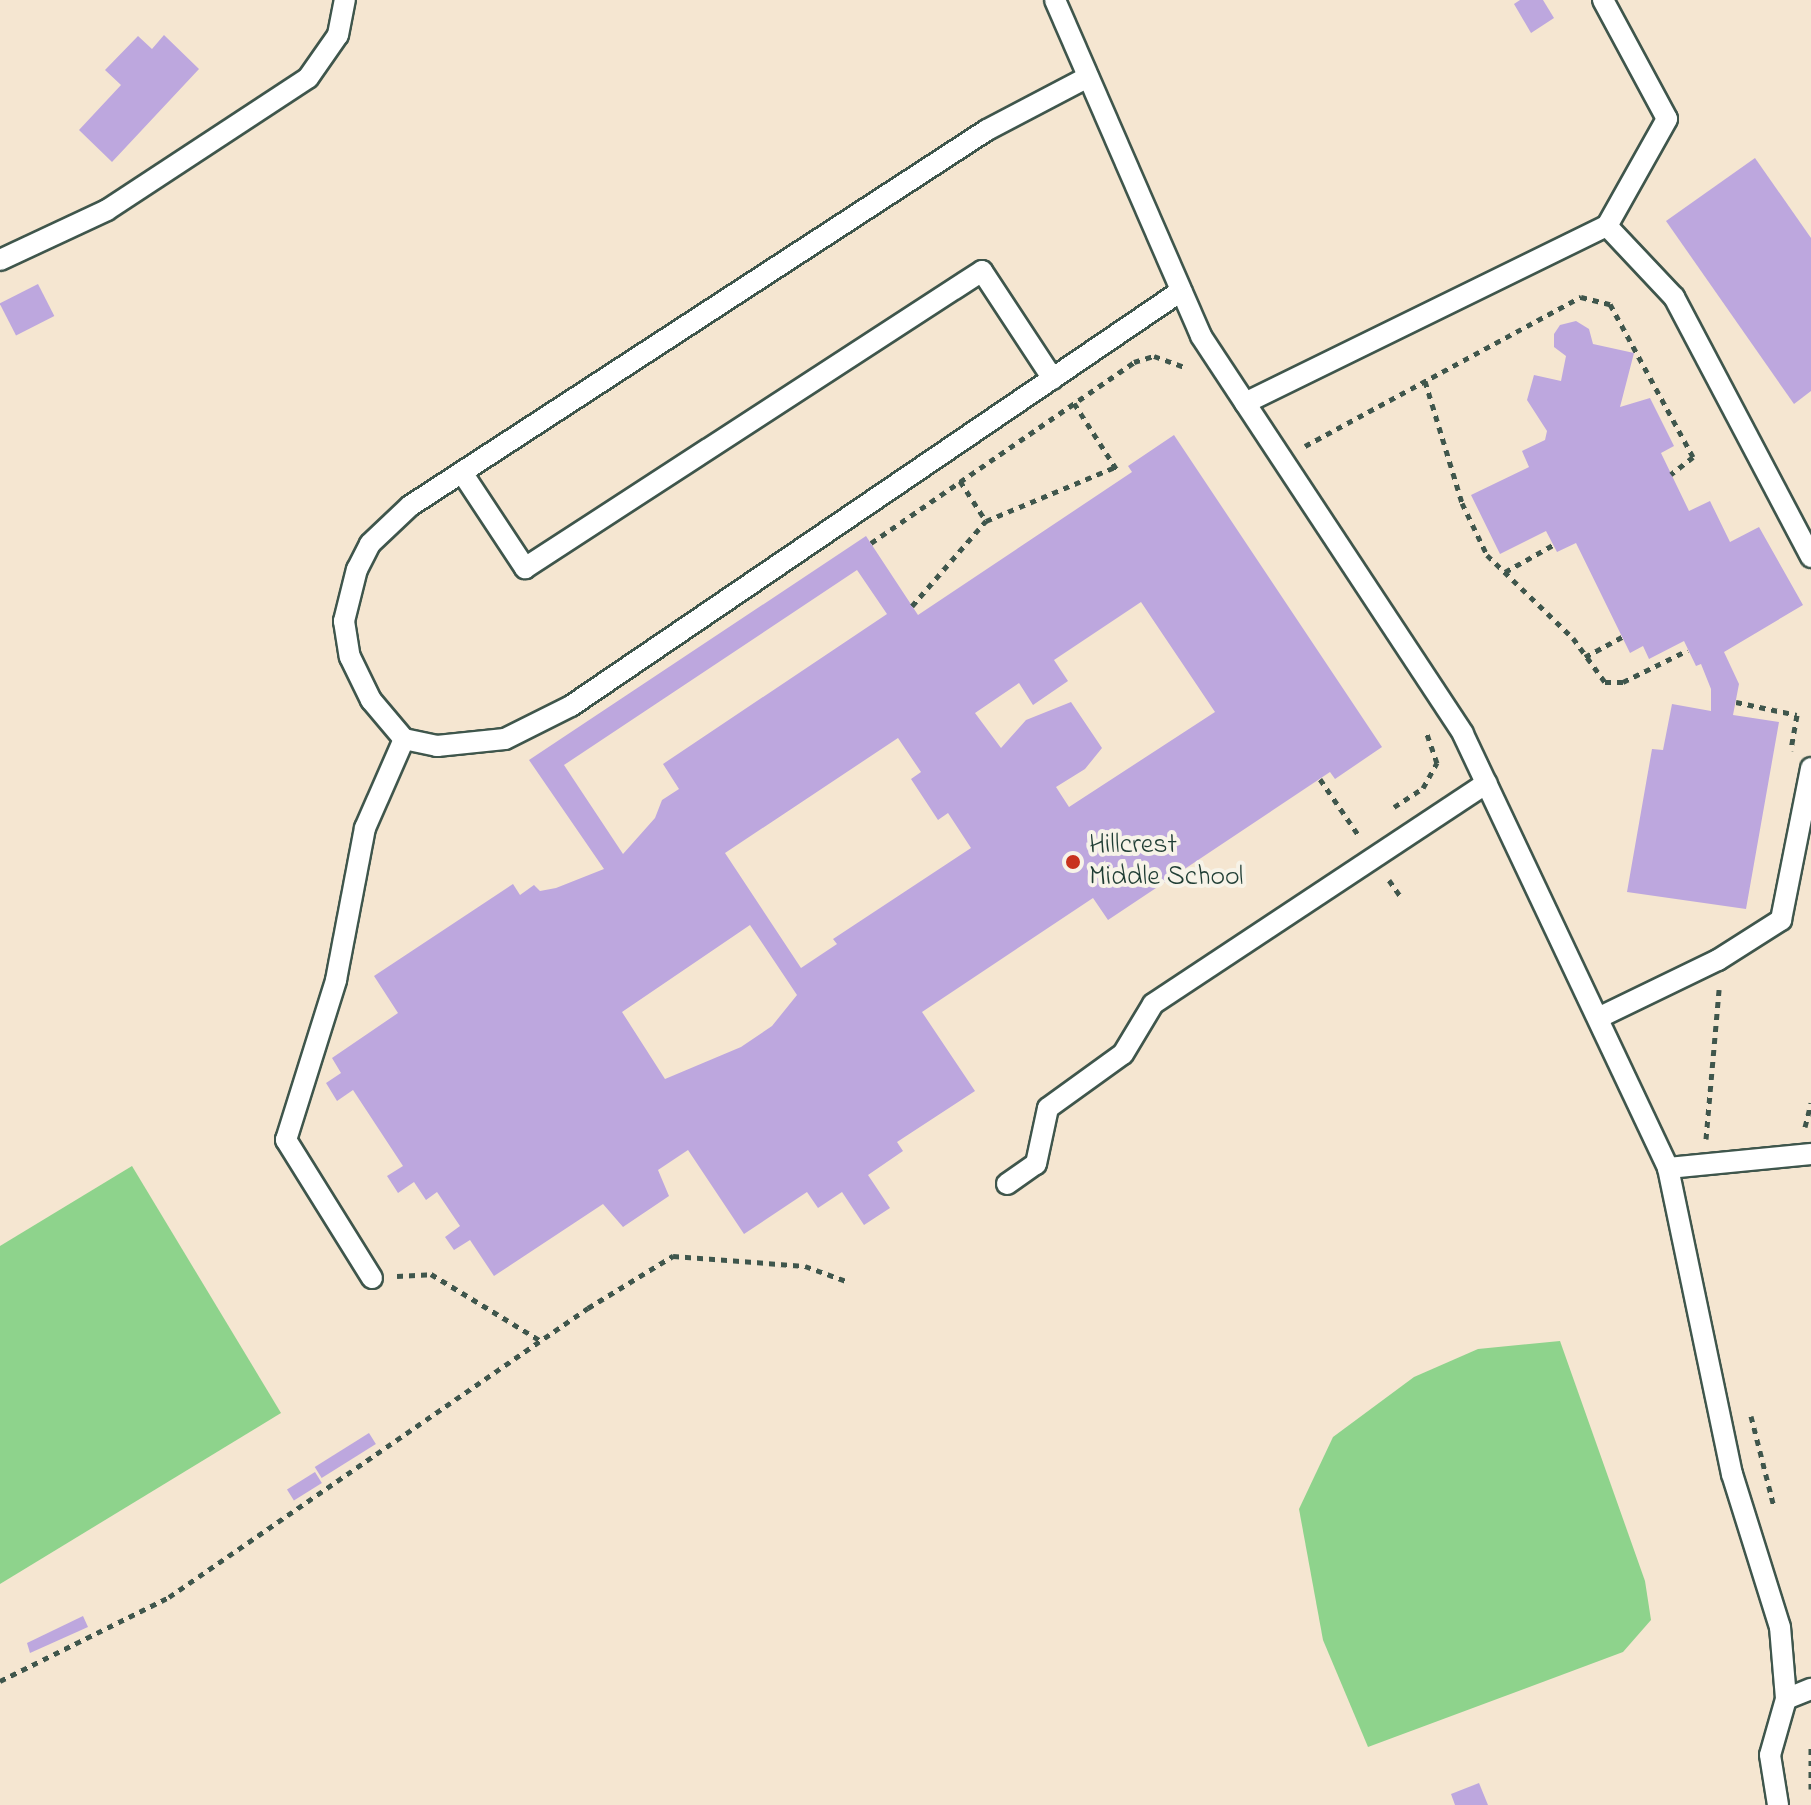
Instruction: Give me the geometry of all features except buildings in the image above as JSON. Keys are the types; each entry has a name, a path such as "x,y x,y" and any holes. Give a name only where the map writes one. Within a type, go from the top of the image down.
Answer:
{"lane":[{"path":"0,260 107,210 308,78 338,35 345,0"},
{"path":"1055,0 1201,336 1463,734 1668,1168 1732,1474 1780,1627 1786,1699 1770,1755 1778,1805"},
{"path":"1245,403 1607,226 1667,119 1603,0"},
{"path":"1088,77 987,130 410,506 370,544 348,596 344,621 350,657 371,700 404,739 437,746 505,739 571,706 1181,291"},
{"path":"1607,226 1674,297 1811,557"},
{"path":"463,474 525,568 982,271 1053,379"},
{"path":"372,1278 286,1140 336,980 365,828 404,739"},
{"path":"1598,1018 1718,960 1781,920 1811,768"},
{"path":"1007,1184 1036,1164 1048,1108 1123,1054 1153,1004 1487,783"},
{"path":"1668,1168 1811,1154"},
{"path":"1786,1699 1811,1689"}],"path":[{"path":"1306,447 1581,297 1610,304 1693,457 1671,474"},
{"path":"871,543 1134,362 1154,356 1187,368 1193,377"},
{"path":"1425,381 1462,503 1487,555 1573,638 1605,682 1623,682 1688,650"},
{"path":"912,606 986,521 1117,470 1074,403"},
{"path":"960,481 986,521"},
{"path":"1505,572 1553,545"},
{"path":"1585,657 1622,637"},
{"path":"1383,815 1423,788 1437,763 1421,718"},
{"path":"1344,841 1363,828"},
{"path":"0,1681 169,1597 541,1341 673,1256 805,1266 849,1282"},
{"path":"372,1278 431,1274 541,1341"},
{"path":"1811,1748 1811,1789"}],"green space":[{"path":"132,1166 281,1413 0,1584 0,1246"},
{"path":"1560,1341 1645,1581 1651,1620 1623,1652 1368,1747 1323,1640 1299,1509 1333,1437 1414,1377 1478,1349"}],"place":[{"name":"Hillcrest Middle School","path":"1073,862"}]}
